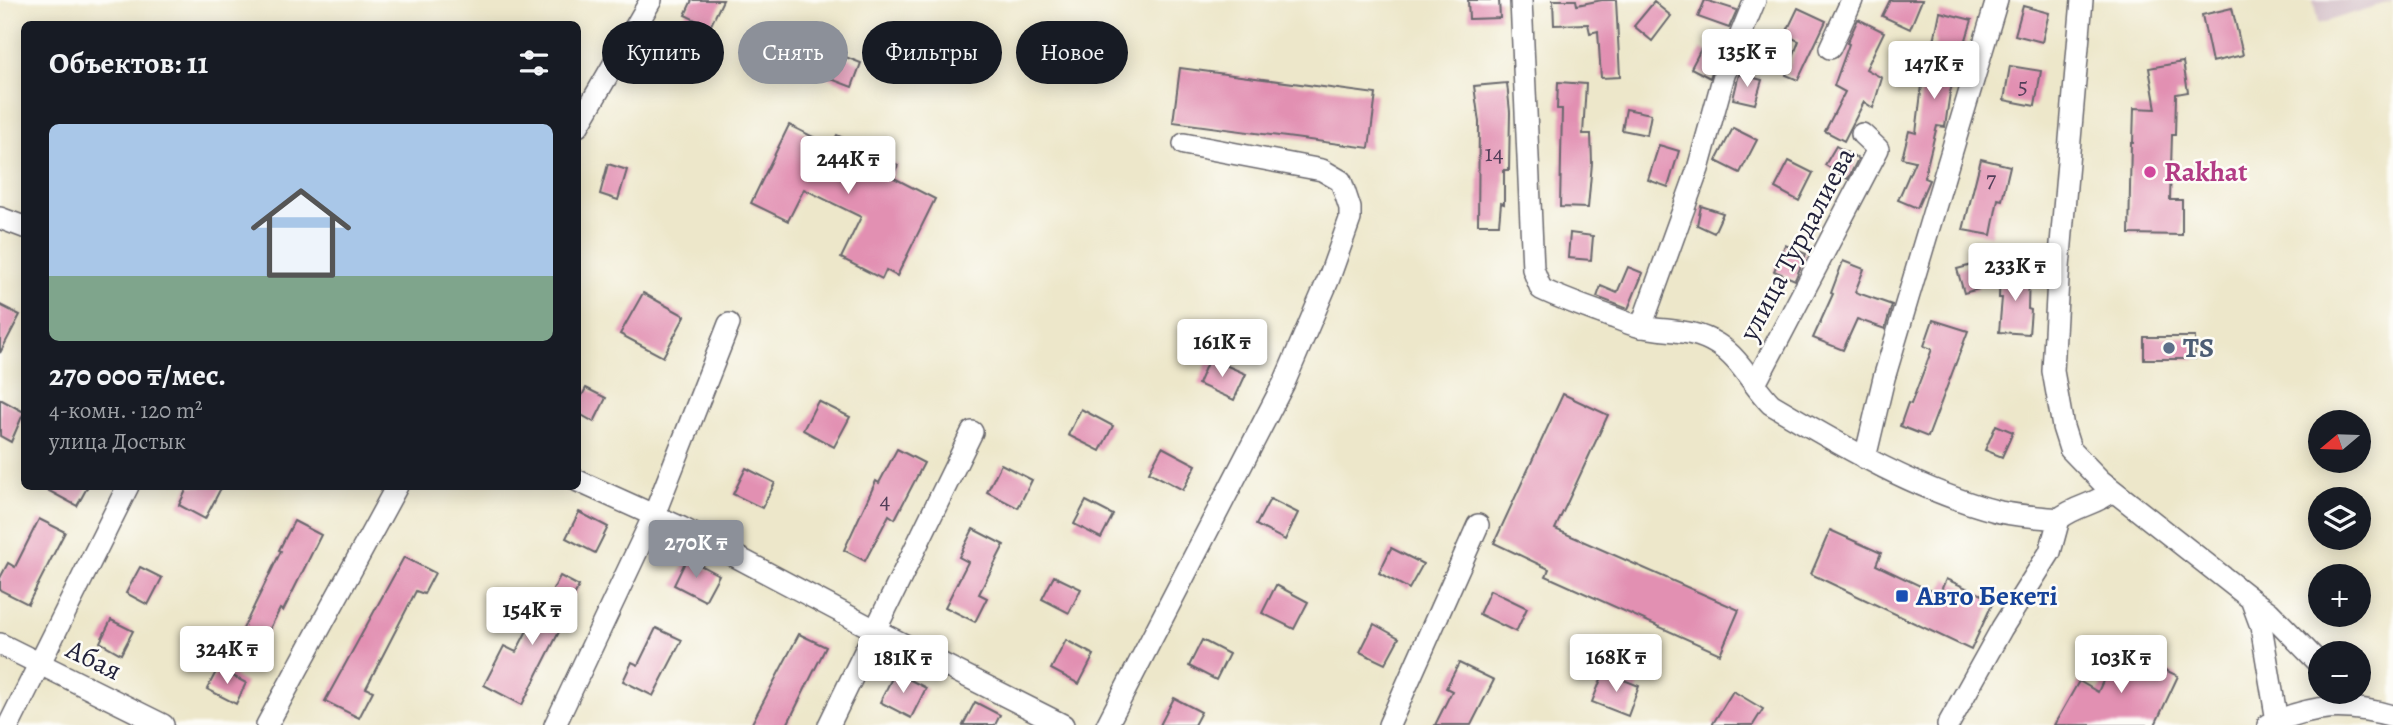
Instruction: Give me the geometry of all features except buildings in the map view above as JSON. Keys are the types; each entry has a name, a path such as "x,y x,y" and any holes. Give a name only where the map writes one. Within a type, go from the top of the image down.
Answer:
{"street":[{"path":"581,121 652,0"},
{"path":"1521,0 1533,269 1541,289 1641,327 1688,331 1717,344 1738,362 1771,404 1900,475 2003,512 2059,519"},
{"path":"1641,327 1698,169 1724,75 1755,0"},
{"path":"1830,48 1852,0"},
{"path":"1865,458 1884,378 1997,0"},
{"path":"2082,0 2058,279 2053,371 2063,427 2070,449 2112,491 2269,612 2308,652"},
{"name":"улица Турдалиева","path":"1755,384 1878,149 1862,134"},
{"path":"1107,725 1284,383 1329,278 1350,219 1350,208 1341,181 1322,170 1184,144"},
{"path":"0,218 21,226"},
{"path":"555,725 654,516 729,324"},
{"path":"830,725 972,432"},
{"path":"581,482 654,516 1063,725"},
{"path":"9,725 126,490"},
{"path":"267,725 395,490"},
{"path":"1948,725 2002,628 2050,552 2059,519 2071,509 2101,501 2112,491"},
{"path":"1389,725 1478,525"},
{"path":"2250,599 2261,626 2273,723 2291,714 2326,706 2365,716 2393,716"},
{"name":"Абая","path":"0,644 163,725"}],"shaded area":[{"path":"2313,0 2393,0 2393,1 2318,24"}],"place":[{"name":"Rakhat","path":"2150,172"},
{"name":"TS","path":"2169,348"},
{"name":"Авто Бекетi","path":"1902,596"}]}
